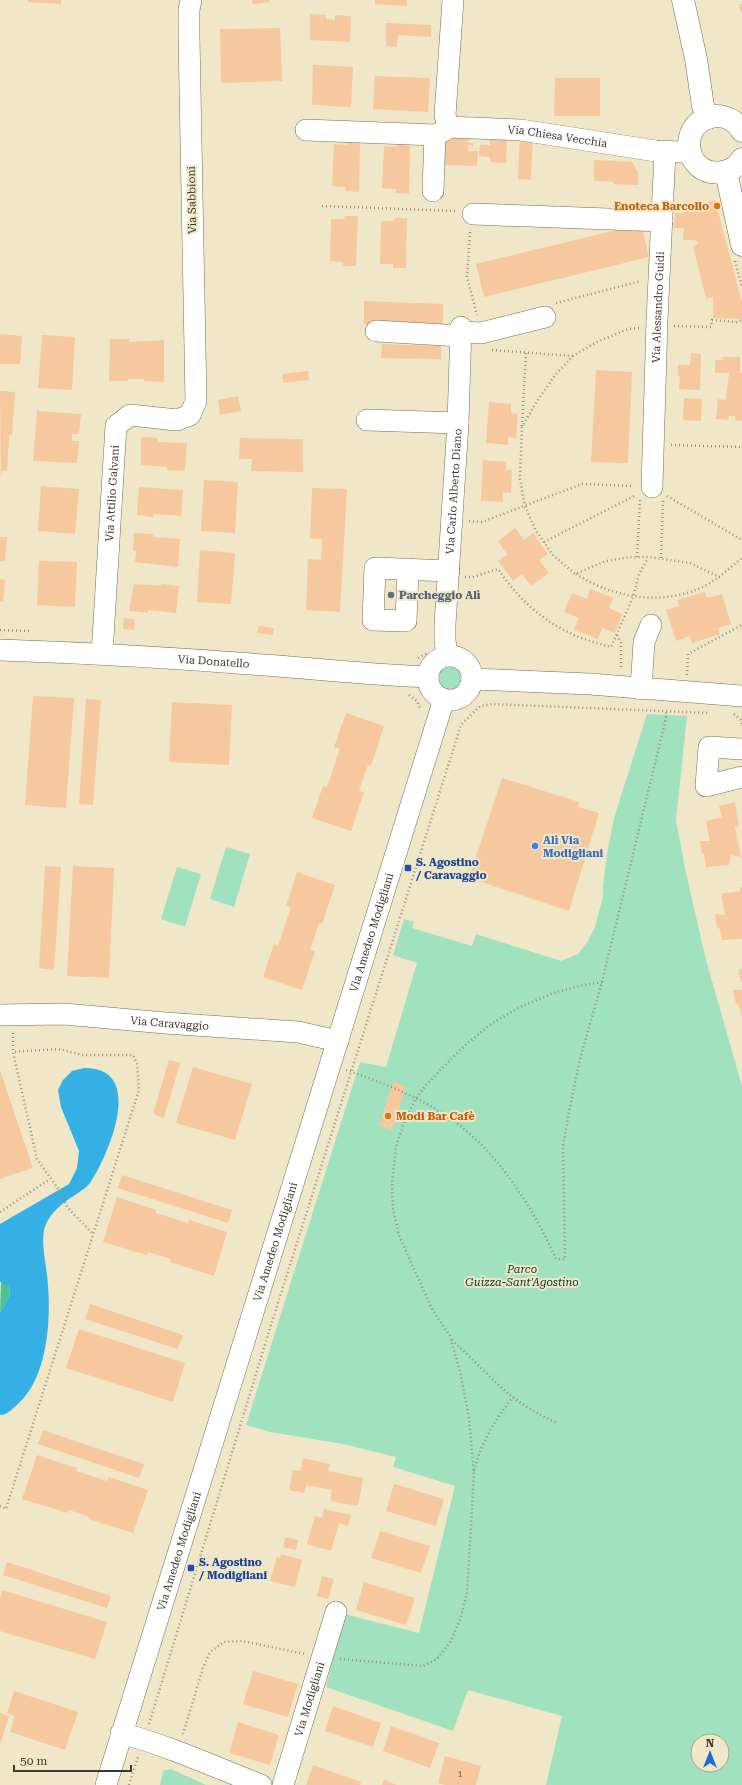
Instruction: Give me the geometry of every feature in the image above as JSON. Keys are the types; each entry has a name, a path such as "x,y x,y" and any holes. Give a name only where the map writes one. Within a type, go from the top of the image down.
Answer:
{"main road":[{"path":"683,0 696,59 703,106 708,118"},
{"path":"742,130 735,122 726,118 717,116 708,118 695,127 689,143 693,160 708,172 718,173 734,165 742,245"}],"street":[{"name":"Via Sabbioni","path":"191,0 189,10 189,36 196,401"},
{"path":"433,191 442,131 445,121 453,0"},
{"name":"Via Chiesa Vecchia","path":"306,130 521,130 665,152"},
{"path":"665,152 690,151"},
{"name":"Via Alessandro Guidi","path":"652,487 663,323 659,282 665,152"},
{"path":"466,219 662,221"},
{"path":"376,331 461,332 485,341 549,310"},
{"name":"Via Carlo Alberto Diano","path":"447,656 445,640 458,423 461,332"},
{"name":"Via Attilio Galvani","path":"102,654 116,426 130,415 177,420 190,415 196,401"},
{"path":"367,420 458,423"},
{"path":"408,570 448,574"},
{"path":"641,689 644,642 651,625"},
{"name":"Via Donatello","path":"0,650 102,654 265,665 338,672 428,677"},
{"path":"447,656 455,656 462,659 471,671 472,679 467,691 463,696 457,699 444,699 437,696 432,691 429,684 428,677 432,665 436,660 447,656"},
{"path":"472,679 590,684 742,696"},
{"name":"Via Amedeo Modigliani","path":"106,1785 444,699"},
{"path":"742,749 709,747 706,786 742,777"},
{"name":"Via Caravaggio","path":"0,1015 64,1014 165,1023 298,1032 338,1041"},
{"name":"Via Modigliani","path":"283,1785 336,1612"},
{"path":"121,1733 144,1739 261,1785"}],"path":[{"path":"322,206 466,219 467,276 485,341 526,352 573,356"},
{"path":"549,310 644,281 659,282"},
{"path":"522,427 537,401 556,374 573,356 595,343 628,329 646,327 646,320 711,327 712,320 736,322 742,320"},
{"path":"526,352 520,479 525,506 536,531 554,555 575,574 589,583 633,597 646,598 679,594 704,587 742,558"},
{"path":"665,445 742,447"},
{"path":"462,521 482,522 582,484 652,487"},
{"path":"544,542 640,493 637,557"},
{"path":"661,558 663,494 742,540"},
{"path":"448,574 473,577 498,569 511,588 531,608 573,634 611,647 633,597 639,574 649,557"},
{"path":"575,574 606,561 649,557 690,563 719,576"},
{"path":"682,674 687,675 688,654 742,625"},
{"path":"616,634 621,644 621,671"},
{"path":"129,1785 460,724 480,706 492,704 711,713"},
{"path":"330,1064 416,1098 449,1118 496,1161 524,1198 544,1230 556,1259 565,1259 563,1146 580,1059 602,982 666,718 669,711"},
{"path":"727,714 735,714 741,720 742,727"},
{"path":"557,1423 546,1418 513,1397 451,1340 433,1311 399,1235 393,1209 392,1184 396,1147 405,1120 416,1098 426,1085 463,1047 491,1024 520,1006 551,994 575,987 602,982"},
{"path":"0,1506 6,1509 139,1090 137,1064 132,1055 83,1055 58,1049 14,1052 37,1159 57,1187 68,1208 93,1234"},
{"path":"112,1091 117,1089"},
{"path":"0,1212 50,1179"},
{"path":"451,1340 460,1371 469,1418 474,1474"},
{"path":"177,1752 203,1668 210,1652 224,1642 242,1641 322,1658 423,1666 437,1659 451,1641 461,1617 467,1593 474,1474 478,1454 490,1430 513,1397"}],"green space":[{"path":"450,667 458,670 461,678 458,686 450,689 442,686 439,678 442,670"},
{"name":"Parco Guizza-Sant'Agostino","path":"647,714 687,716 676,820 686,873 706,960 742,1086 742,1785 546,1785 562,1716 468,1690 453,1731 326,1687 344,1614 419,1633 455,1486 393,1467 396,1457 343,1444 270,1432 246,1425 360,1062 386,1067 417,963 393,955 404,919 414,922 412,928 472,946 476,934 561,961 578,954 588,941 595,927 603,897 607,854 614,818"},
{"path":"226,847 250,854 234,907 210,899"},
{"path":"177,867 201,874 185,927 161,919"},
{"path":"1,1281 9,1286 10,1294 0,1313"},
{"path":"171,1769 206,1785 160,1785 163,1771"}],"water":[{"path":"84,1068 103,1072 114,1082 118,1097 117,1115 113,1134 106,1154 90,1183 58,1208 46,1224 43,1243 48,1285 49,1315 48,1331 42,1363 29,1391 11,1410 6,1414 0,1415 0,1313 10,1294 9,1286 0,1282 0,1224 69,1184 77,1168 79,1151 61,1107 58,1090 63,1080 72,1071"}],"building":[{"path":"28,0 61,0 61,4 28,2"},
{"path":"252,0 270,0 270,2 253,4"},
{"path":"375,0 407,0 407,6 375,4"},
{"path":"739,4 742,4 742,12 740,10"},
{"path":"310,14 326,15 326,19 335,20 335,15 351,16 350,42 310,40"},
{"path":"386,23 431,25 431,37 398,35 397,47 386,46"},
{"path":"280,28 282,81 221,83 220,29"},
{"path":"313,65 353,67 351,107 312,105"},
{"path":"375,76 430,78 428,112 373,109"},
{"path":"555,78 600,78 600,116 554,116"},
{"path":"445,137 469,138 468,143 473,143 473,146 468,145 468,151 478,151 477,166 443,165"},
{"path":"520,137 533,137 531,180 518,179"},
{"path":"490,138 507,138 506,163 490,162 490,157 479,156 480,145 490,145"},
{"path":"347,141 360,141 359,192 345,191 345,187 332,186 334,144 347,145"},
{"path":"397,143 410,144 409,194 396,193 396,189 382,188 384,146 397,147"},
{"path":"594,160 632,162 638,172 638,185 594,181"},
{"path":"715,200 742,302 742,319 713,318 713,297 706,299 693,246 698,244 696,240 683,240 684,228 674,228 675,213 684,213 682,209"},
{"path":"345,216 358,216 356,266 343,266 343,262 330,261 331,219 344,219"},
{"path":"395,218 407,218 406,268 393,268 393,264 380,264 381,221 394,221"},
{"path":"641,224 649,257 484,297 476,264"},
{"path":"364,301 443,304 443,327 364,324"},
{"path":"0,334 22,336 20,364 0,364"},
{"path":"42,335 75,337 72,390 38,388"},
{"path":"110,339 129,339 129,342 164,340 164,382 144,381 144,379 109,381"},
{"path":"382,344 441,346 441,359 381,358"},
{"path":"691,353 701,354 700,390 679,389 680,376 678,376 678,365 690,365"},
{"path":"723,357 740,357 740,373 742,373 742,421 735,420 735,416 729,416 728,420 716,419 718,399 726,400 729,373 715,373 715,360 723,360"},
{"path":"596,370 632,372 628,463 591,462"},
{"path":"308,371 309,380 283,383 282,374"},
{"path":"0,391 15,392 12,435 9,435 7,471 2,471 1,479"},
{"path":"238,396 241,411 220,415 218,400"},
{"path":"684,398 702,399 701,421 683,420"},
{"path":"489,402 511,404 511,413 518,414 516,438 508,437 508,445 486,443"},
{"path":"37,411 81,414 79,434 72,434 72,441 79,441 77,463 33,461"},
{"path":"141,437 158,438 158,442 187,443 185,471 167,470 167,467 141,465"},
{"path":"240,438 303,439 303,472 251,471 252,459 239,459"},
{"path":"483,460 506,462 506,470 512,470 511,493 503,492 503,502 481,501"},
{"path":"204,480 238,482 235,533 201,531"},
{"path":"41,486 79,489 75,534 38,531"},
{"path":"139,487 183,490 181,516 154,514 153,517 137,515"},
{"path":"312,488 347,489 340,612 306,610 308,559 321,560 322,539 310,538"},
{"path":"515,528 524,540 533,533 548,554 539,560 549,573 531,586 522,574 513,581 498,561 507,554 498,541"},
{"path":"134,533 153,534 153,537 180,539 178,567 135,562 136,551 133,551"},
{"path":"0,537 7,537 5,561 0,561"},
{"path":"200,550 235,553 231,604 197,602"},
{"path":"39,561 77,562 75,607 37,605"},
{"path":"0,579 5,580 3,602 0,601"},
{"path":"134,584 179,586 176,613 148,610 148,613 129,611"},
{"path":"590,589 613,598 609,608 622,614 615,633 602,628 598,639 574,630 579,618 564,612 572,593 587,599"},
{"path":"705,592 707,598 722,594 731,624 718,628 720,634 692,643 690,636 676,641 666,610 679,606 677,600"},
{"path":"124,618 135,619 134,630 123,629"},
{"path":"259,626 274,628 273,635 257,633"},
{"path":"33,696 74,698 66,808 25,805"},
{"path":"86,699 101,700 93,805 79,804"},
{"path":"172,702 232,705 229,765 169,762"},
{"path":"346,713 384,726 371,766 368,765 359,791 364,792 351,831 312,818 323,786 327,787 340,749 334,747"},
{"name":"Alì Via Modigliani","path":"502,778 579,802 578,807 599,813 569,911 469,878"},
{"path":"735,802 739,826 735,827 741,857 731,855 729,865 706,867 700,841 710,841 706,821 722,817 719,806"},
{"path":"45,866 61,867 54,970 39,968"},
{"path":"73,866 114,868 109,978 67,976"},
{"path":"297,872 335,885 322,924 319,923 310,950 315,951 302,990 263,977 274,944 278,946 291,907 286,906"},
{"path":"740,887 742,887 742,939 722,940 719,927 717,928 715,914 725,915 721,894 740,891"},
{"path":"742,969 742,982 741,982 738,970"},
{"path":"733,990 742,990 742,1016 738,1003 736,1004"},
{"path":"169,1060 180,1063 164,1118 153,1114"},
{"path":"193,1067 252,1084 235,1140 176,1123"},
{"path":"0,1070 33,1168 0,1179"},
{"path":"393,1082 406,1086 392,1130 379,1126"},
{"path":"122,1175 232,1210 228,1223 118,1188"},
{"path":"117,1197 156,1210 156,1213 188,1223 189,1220 227,1232 214,1276 170,1262 171,1259 148,1252 147,1255 103,1242"},
{"path":"90,1304 183,1335 178,1349 85,1319"},
{"path":"79,1329 185,1363 173,1402 66,1368"},
{"path":"43,1430 144,1464 139,1478 38,1444"},
{"path":"37,1455 77,1468 76,1471 107,1481 109,1477 148,1490 133,1533 89,1519 88,1516 69,1510 68,1513 22,1499"},
{"path":"303,1458 330,1464 328,1471 363,1478 358,1506 330,1501 332,1490 306,1485 304,1493 289,1490 293,1470 301,1471"},
{"path":"394,1484 444,1499 436,1526 386,1511"},
{"path":"324,1509 351,1515 348,1526 339,1523 331,1551 307,1544 315,1516 322,1518"},
{"path":"380,1531 430,1546 421,1573 371,1558"},
{"path":"286,1537 298,1540 296,1550 283,1547"},
{"path":"281,1554 302,1560 295,1587 270,1581 277,1557 280,1558"},
{"path":"7,1562 111,1596 107,1608 3,1575"},
{"path":"322,1576 334,1579 328,1599 317,1596"},
{"path":"364,1582 415,1598 406,1625 356,1610"},
{"path":"2,1590 107,1622 95,1659 0,1631 0,1598"},
{"path":"253,1671 298,1684 288,1717 243,1704"},
{"path":"14,1691 78,1712 65,1750 10,1732 15,1716 7,1713"},
{"path":"333,1706 381,1723 373,1747 325,1731"},
{"path":"0,1713 9,1716 0,1745"},
{"path":"238,1722 279,1735 270,1765 229,1753"},
{"path":"391,1726 439,1743 430,1768 383,1751"},
{"path":"445,1756 481,1766 476,1785 445,1785 438,1783"},
{"path":"313,1765 361,1782 360,1785 306,1785"},
{"path":"384,1780 397,1785 382,1785"}],"place":[{"name":"Enoteca Barcollo","path":"717,206"},
{"name":"Parcheggio Alì","path":"391,595"},
{"name":"Alì Via Modigliani","path":"535,846"},
{"name":"S. Agostino / Caravaggio","path":"408,868"},
{"name":"Modi Bar Cafè","path":"388,1116"},
{"name":"S. Agostino / Modigliani","path":"191,1568"}]}
